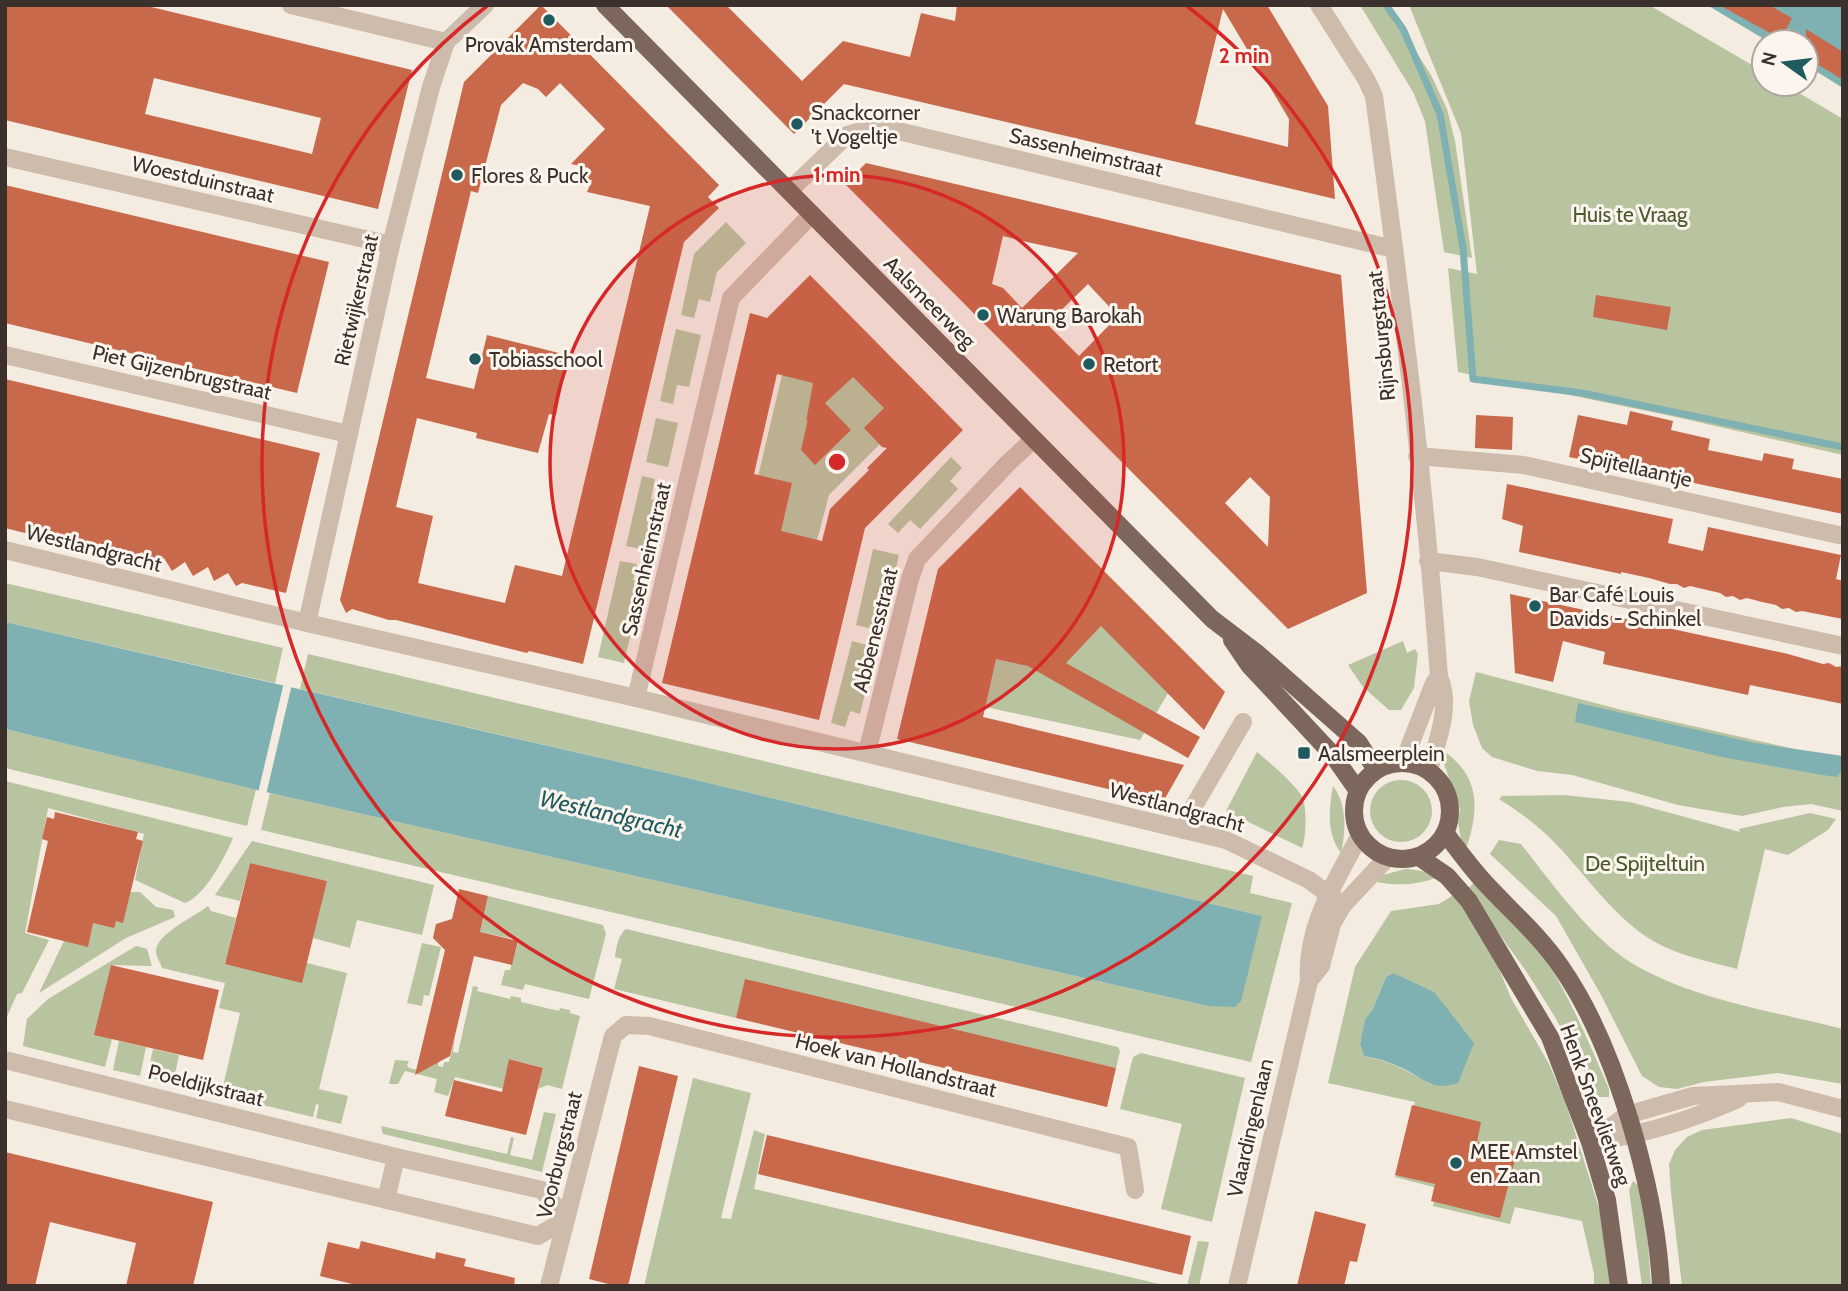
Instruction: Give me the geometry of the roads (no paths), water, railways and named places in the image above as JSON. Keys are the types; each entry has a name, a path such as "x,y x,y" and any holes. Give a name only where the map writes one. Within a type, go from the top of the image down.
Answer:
{"main road":[{"name":"Aalsmeerweg","path":"606,5 1223,629"},
{"path":"1223,629 1258,654 1359,743 1376,770"},
{"path":"1223,629 1249,665 1332,754 1358,792"},
{"path":"1394,763 1404,763 1429,770 1442,783 1450,799 1451,816 1446,834 1439,844 1419,858 1403,860 1387,858 1371,849 1360,835 1354,806 1358,792 1376,770 1394,763"},
{"name":"Henk Sneevlietweg","path":"1446,834 1470,866 1532,930 1562,967 1600,1037 1633,1136 1654,1226 1661,1286"},
{"name":"Henk Sneevlietweg","path":"1419,858 1447,876 1469,901 1550,1037 1590,1142 1607,1200 1619,1286"}],"street":[{"path":"291,5 446,42"},
{"name":"Rietwijkerstraat","path":"307,623 391,245 431,87 446,42 485,5"},
{"name":"Rijnsburgstraat","path":"1319,5 1374,96 1394,249 1444,704 1441,729 1429,770"},
{"name":"Sassenheimstraat","path":"789,191 847,135 877,126 1394,249"},
{"name":"Woestduinstraat","path":"5,157 391,245"},
{"name":"Sassenheimstraat","path":"636,698 731,298 812,214"},
{"name":"Piet Gijzenbrugstraat","path":"5,355 348,434"},
{"name":"Abbenesstraat","path":"867,753 917,559 1034,439"},
{"name":"Spijtellaantje","path":"1417,456 1524,465 1843,536"},
{"name":"Westlandgracht","path":"5,550 1226,840 1299,874 1329,892 1343,905"},
{"path":"1428,561 1491,570 1843,646"},
{"name":"Rijnsburgstraat","path":"1404,763 1434,683 1439,677"},
{"path":"1184,830 1191,811 1243,722"},
{"name":"Vlaardingenlaan","path":"1237,1286 1309,981 1308,963 1322,904 1360,835"},
{"name":"Vlaardingenlaan","path":"1309,981 1321,966 1332,924 1343,905 1387,858"},
{"name":"Hoek van Hollandstraat","path":"612,1036 626,1025 649,1026 1128,1147 1135,1190"},
{"name":"Voorburgstraat","path":"550,1286 612,1036"},
{"name":"Poeldijkstraat","path":"5,1060 396,1157 542,1190 566,1219"},
{"path":"1590,1142 1627,1115 1693,1097 1778,1091 1843,1109"},
{"path":"1590,1142 1633,1136 1691,1120 1747,1095"},
{"path":"5,1109 538,1236 566,1219"},
{"path":"386,1200 396,1157"}],"water":[{"path":"1707,5 1843,5 1843,88 1820,74 1820,28 1750,28 1750,31"},
{"path":"5,622 667,773 1262,916 1241,1001 1235,1007 1208,1006 270,793 5,729"},
{"path":"1578,703 1755,743 1843,756 1843,769 1837,777 1822,775 1722,757 1575,722"},
{"path":"1393,973 1434,992 1474,1043 1458,1083 1434,1085 1392,1064 1364,1056 1360,1044 1365,1019 1373,1009 1386,977"}],"waterway":[{"path":"1386,5 1403,29 1440,114 1463,248 1473,379 1582,393 1843,447"}],"place":[{"name":"Provak Amsterdam","path":"549,20"},
{"name":"Snackcorner 't Vogeltje","path":"797,124"},
{"name":"Flores & Puck","path":"457,175"},
{"name":"Warung Barokah","path":"983,315"},
{"name":"Tobiasschool","path":"475,359"},
{"name":"Retort","path":"1089,364"},
{"name":"Bar Café Louis Davids - Schinkel","path":"1535,606"},
{"name":"Aalsmeerplein","path":"1304,753"},
{"name":"MEE Amstel en Zaan","path":"1456,1163"}],"park label":[{"name":"Huis te Vraag","path":"1630,214"},
{"name":"De Spijteltuin","path":"1645,863"}]}
